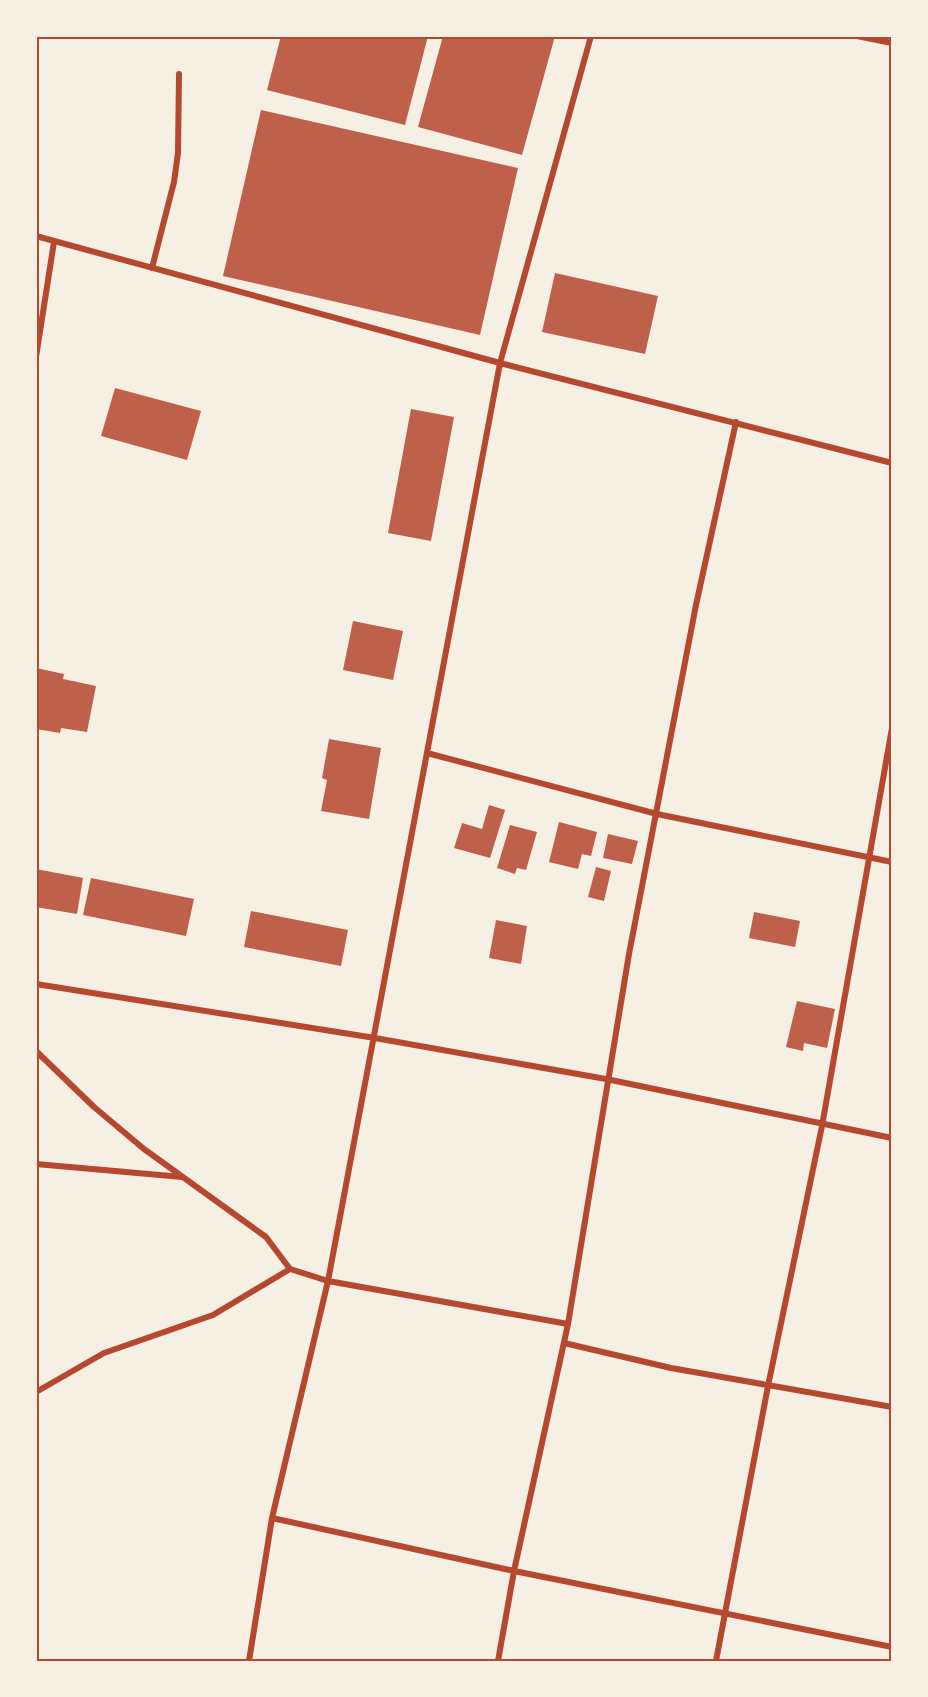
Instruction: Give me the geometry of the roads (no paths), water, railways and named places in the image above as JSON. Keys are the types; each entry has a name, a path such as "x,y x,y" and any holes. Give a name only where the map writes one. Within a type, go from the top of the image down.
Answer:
{"street":[{"path":"249,1661 272,1518 328,1281 375,1038 500,363 591,36"},
{"path":"856,36 892,44"},
{"path":"152,268 174,182 178,153 179,74"},
{"path":"36,236 500,363 892,463"},
{"path":"36,357 54,242"},
{"path":"498,1661 514,1571 568,1324 606,1079 696,605 736,422"},
{"path":"717,1661 768,1386 822,1126 892,728"},
{"path":"427,753 657,814 892,862"},
{"path":"36,984 375,1038 606,1079 822,1126 892,1138"},
{"path":"36,1051 94,1107 182,1178 267,1237 290,1269 328,1281 568,1324"},
{"path":"36,1164 182,1178"},
{"path":"36,1392 104,1353 213,1315 290,1269"},
{"path":"564,1343 768,1386 892,1407"},
{"path":"272,1518 514,1571 892,1647"}]}
